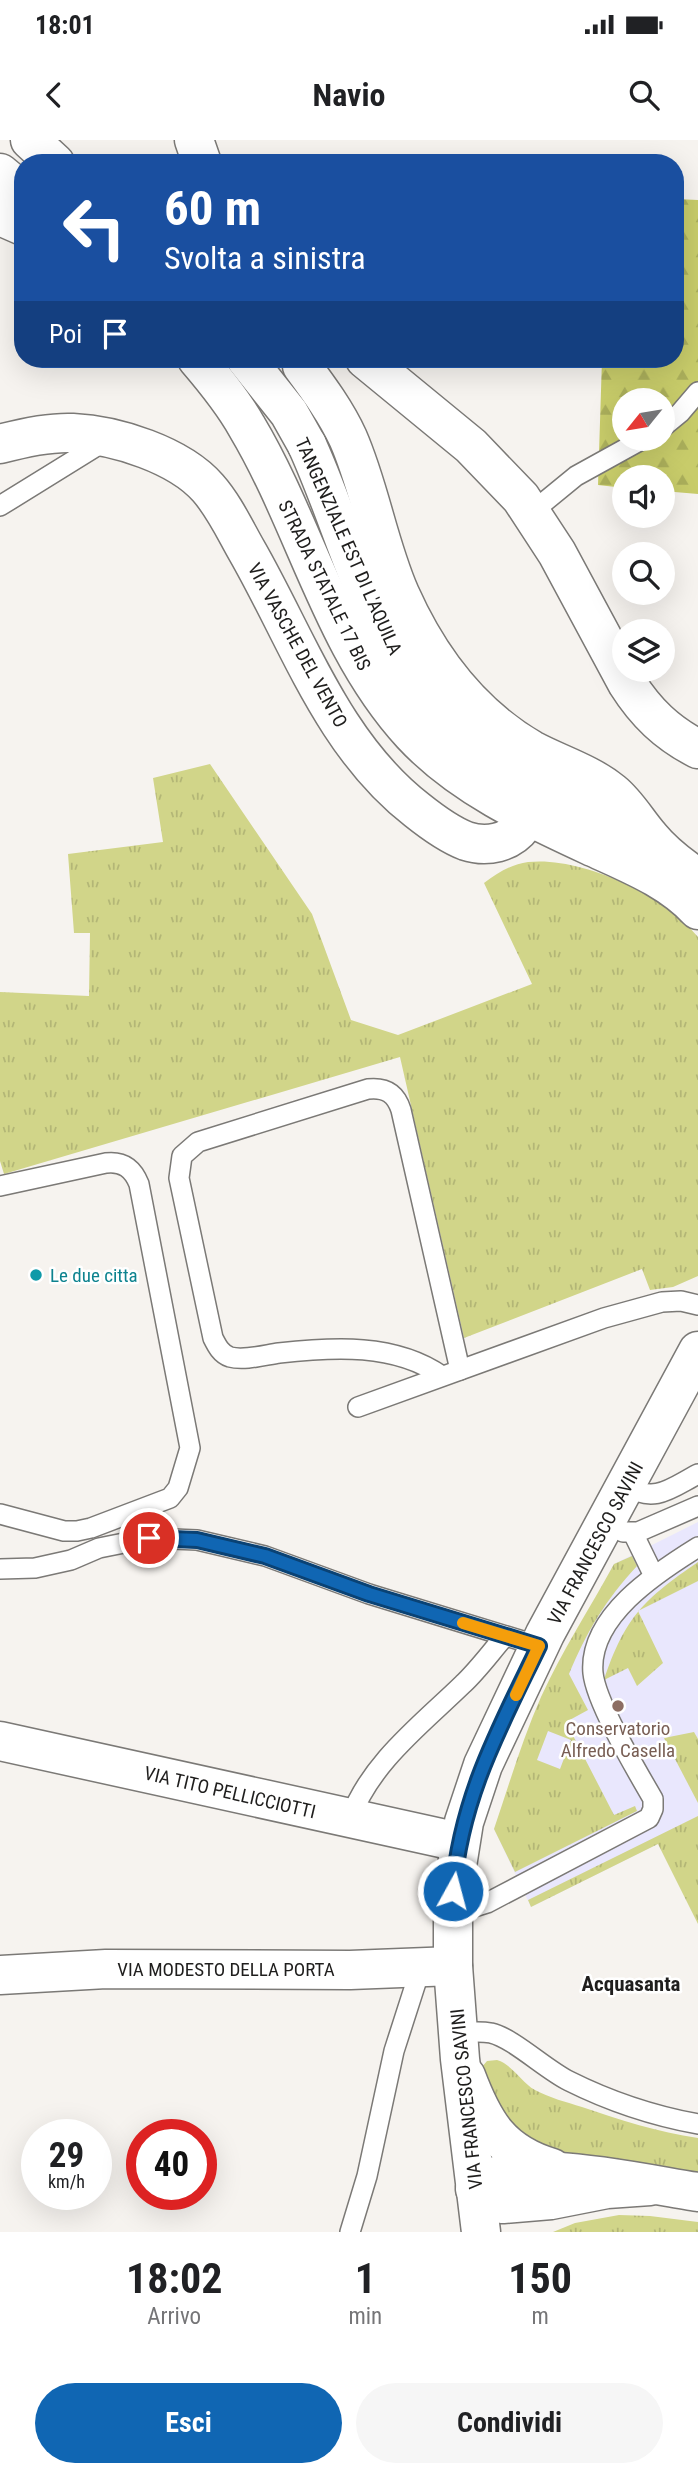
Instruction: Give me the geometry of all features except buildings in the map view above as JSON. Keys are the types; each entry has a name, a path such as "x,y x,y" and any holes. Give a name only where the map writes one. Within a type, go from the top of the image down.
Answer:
{"main road":[{"path":"30,140 45,154"},
{"path":"0,173 14,185"},
{"name":"STRADA STATALE 17 BIS","path":"205,368 247,426 344,632 394,714 429,751 468,781 528,816 660,880 685,897 698,910"},
{"name":"TANGENZIALE EST DI L'AQUILA","path":"253,368 289,413 307,445 378,621 421,694 440,716 486,755 685,869"},
{"path":"303,368 330,406 348,439 400,593 418,630 447,676 483,715 510,736 612,792 685,869"},
{"path":"376,368 471,446 509,484 532,512 557,552 627,683 642,705 669,732 698,749"},
{"name":"VIA VASCHE DEL VENTO","path":"0,444 65,433 109,438 174,462 193,474 208,488 260,573 328,704 362,755 390,788 439,826 466,841 478,844 497,843 518,830 537,807 551,805 588,815"},
{"name":"VIA FRANCESCO SAVINI","path":"481,2232 459,2046 437,1967 452,1908 459,1842 468,1803 483,1765 522,1641 619,1528 626,1486 698,1352"},
{"name":"VIA TITO PELLICCIOTTI","path":"0,1741 459,1842"},
{"name":"VIA MODESTO DELLA PORTA","path":"0,1975 106,1969 437,1967"},
{"path":"459,2046 480,2110 503,2143 578,2183"},
{"path":"475,2189 481,2182 500,2174 530,2170 578,2183 650,2186 698,2192"},
{"path":"519,2232 578,2183"}],"lane":[{"path":"676,416 698,392"},
{"path":"0,506 109,438"},
{"path":"532,512 576,476 619,452"},
{"path":"383,1089 394,1096 401,1110 451,1373 361,1350 323,1349 239,1358 223,1353 213,1338 179,1178 180,1163 186,1151 205,1140 368,1090 383,1089"},
{"path":"0,1186 106,1163 120,1163 132,1171 139,1184 190,1447 178,1488 170,1498 91,1528 64,1531 0,1514"},
{"path":"358,1407 624,1312 674,1301 698,1305"},
{"path":"626,1486 637,1493 652,1495 698,1474"},
{"path":"619,1528 643,1531 698,1506"},
{"path":"619,1528 654,1576"},
{"path":"0,1569 35,1568 72,1560 99,1548 149,1538 197,1540 265,1556 369,1594 522,1641"},
{"path":"452,1908 471,1908 487,1903 644,1822 653,1812 653,1799 601,1701 593,1671 596,1647 603,1631 628,1598 654,1576 698,1548"},
{"path":"350,1819 366,1783 399,1746 466,1682 522,1641"},
{"path":"350,2232 367,2176 394,2050 437,1967"},
{"path":"459,2046 484,2032 501,2036 546,2069 573,2083 648,2111 698,2124"}],"shaded area":[{"name":"Conservatorio Alfredo Casella","path":"698,1522 698,1824 531,1907 494,1829 541,1698 614,1564"}],"green space":[{"path":"684,199 698,200 698,494 675,492 675,465 612,465 612,487 598,485 602,368 684,368"},
{"path":"210,764 312,914 351,1020 398,1035 532,984 484,883 499,872 516,865 549,862 597,872 644,894 684,922 698,937 698,1276 673,1287 650,1290 642,1269 464,1338 400,1057 4,1174 0,1161 0,992 89,996 90,933 74,933 68,854 163,842 153,778"},
{"path":"632,1556 637,1566 606,1604 569,1674 588,1710 566,1722 614,1815 635,1806 637,1811 515,1872 494,1829 541,1697 614,1564","holes":["548,1731 571,1740 560,1769 537,1760"]},
{"path":"698,1562 698,1581 640,1610 663,1587"},
{"path":"638,1612 663,1663 637,1686 628,1668 604,1680 620,1640"},
{"path":"694,1732 698,1739 698,1803 664,1738"},
{"path":"698,1816 698,1924 658,1844 531,1907 528,1900"},
{"path":"497,2060 508,2066 530,2087 546,2095 639,2125 698,2138 698,2174 565,2155 540,2146 510,2121 494,2101 481,2068 487,2061"},
{"path":"619,2215 698,2222 698,2232 553,2232 575,2223"}],"slow traffic":[{"path":"463,1623 539,1646 516,1695"}],"place":[{"name":"Le due citta","path":"36,1275"},
{"name":"Conservatorio Alfredo Casella","path":"618,1706"}],"district":[{"name":"Acquasanta","path":"631,1984"}],"route":[{"path":"149,1538 197,1540 265,1556 369,1594 539,1646 468,1803 459,1842 453,1891"}]}
